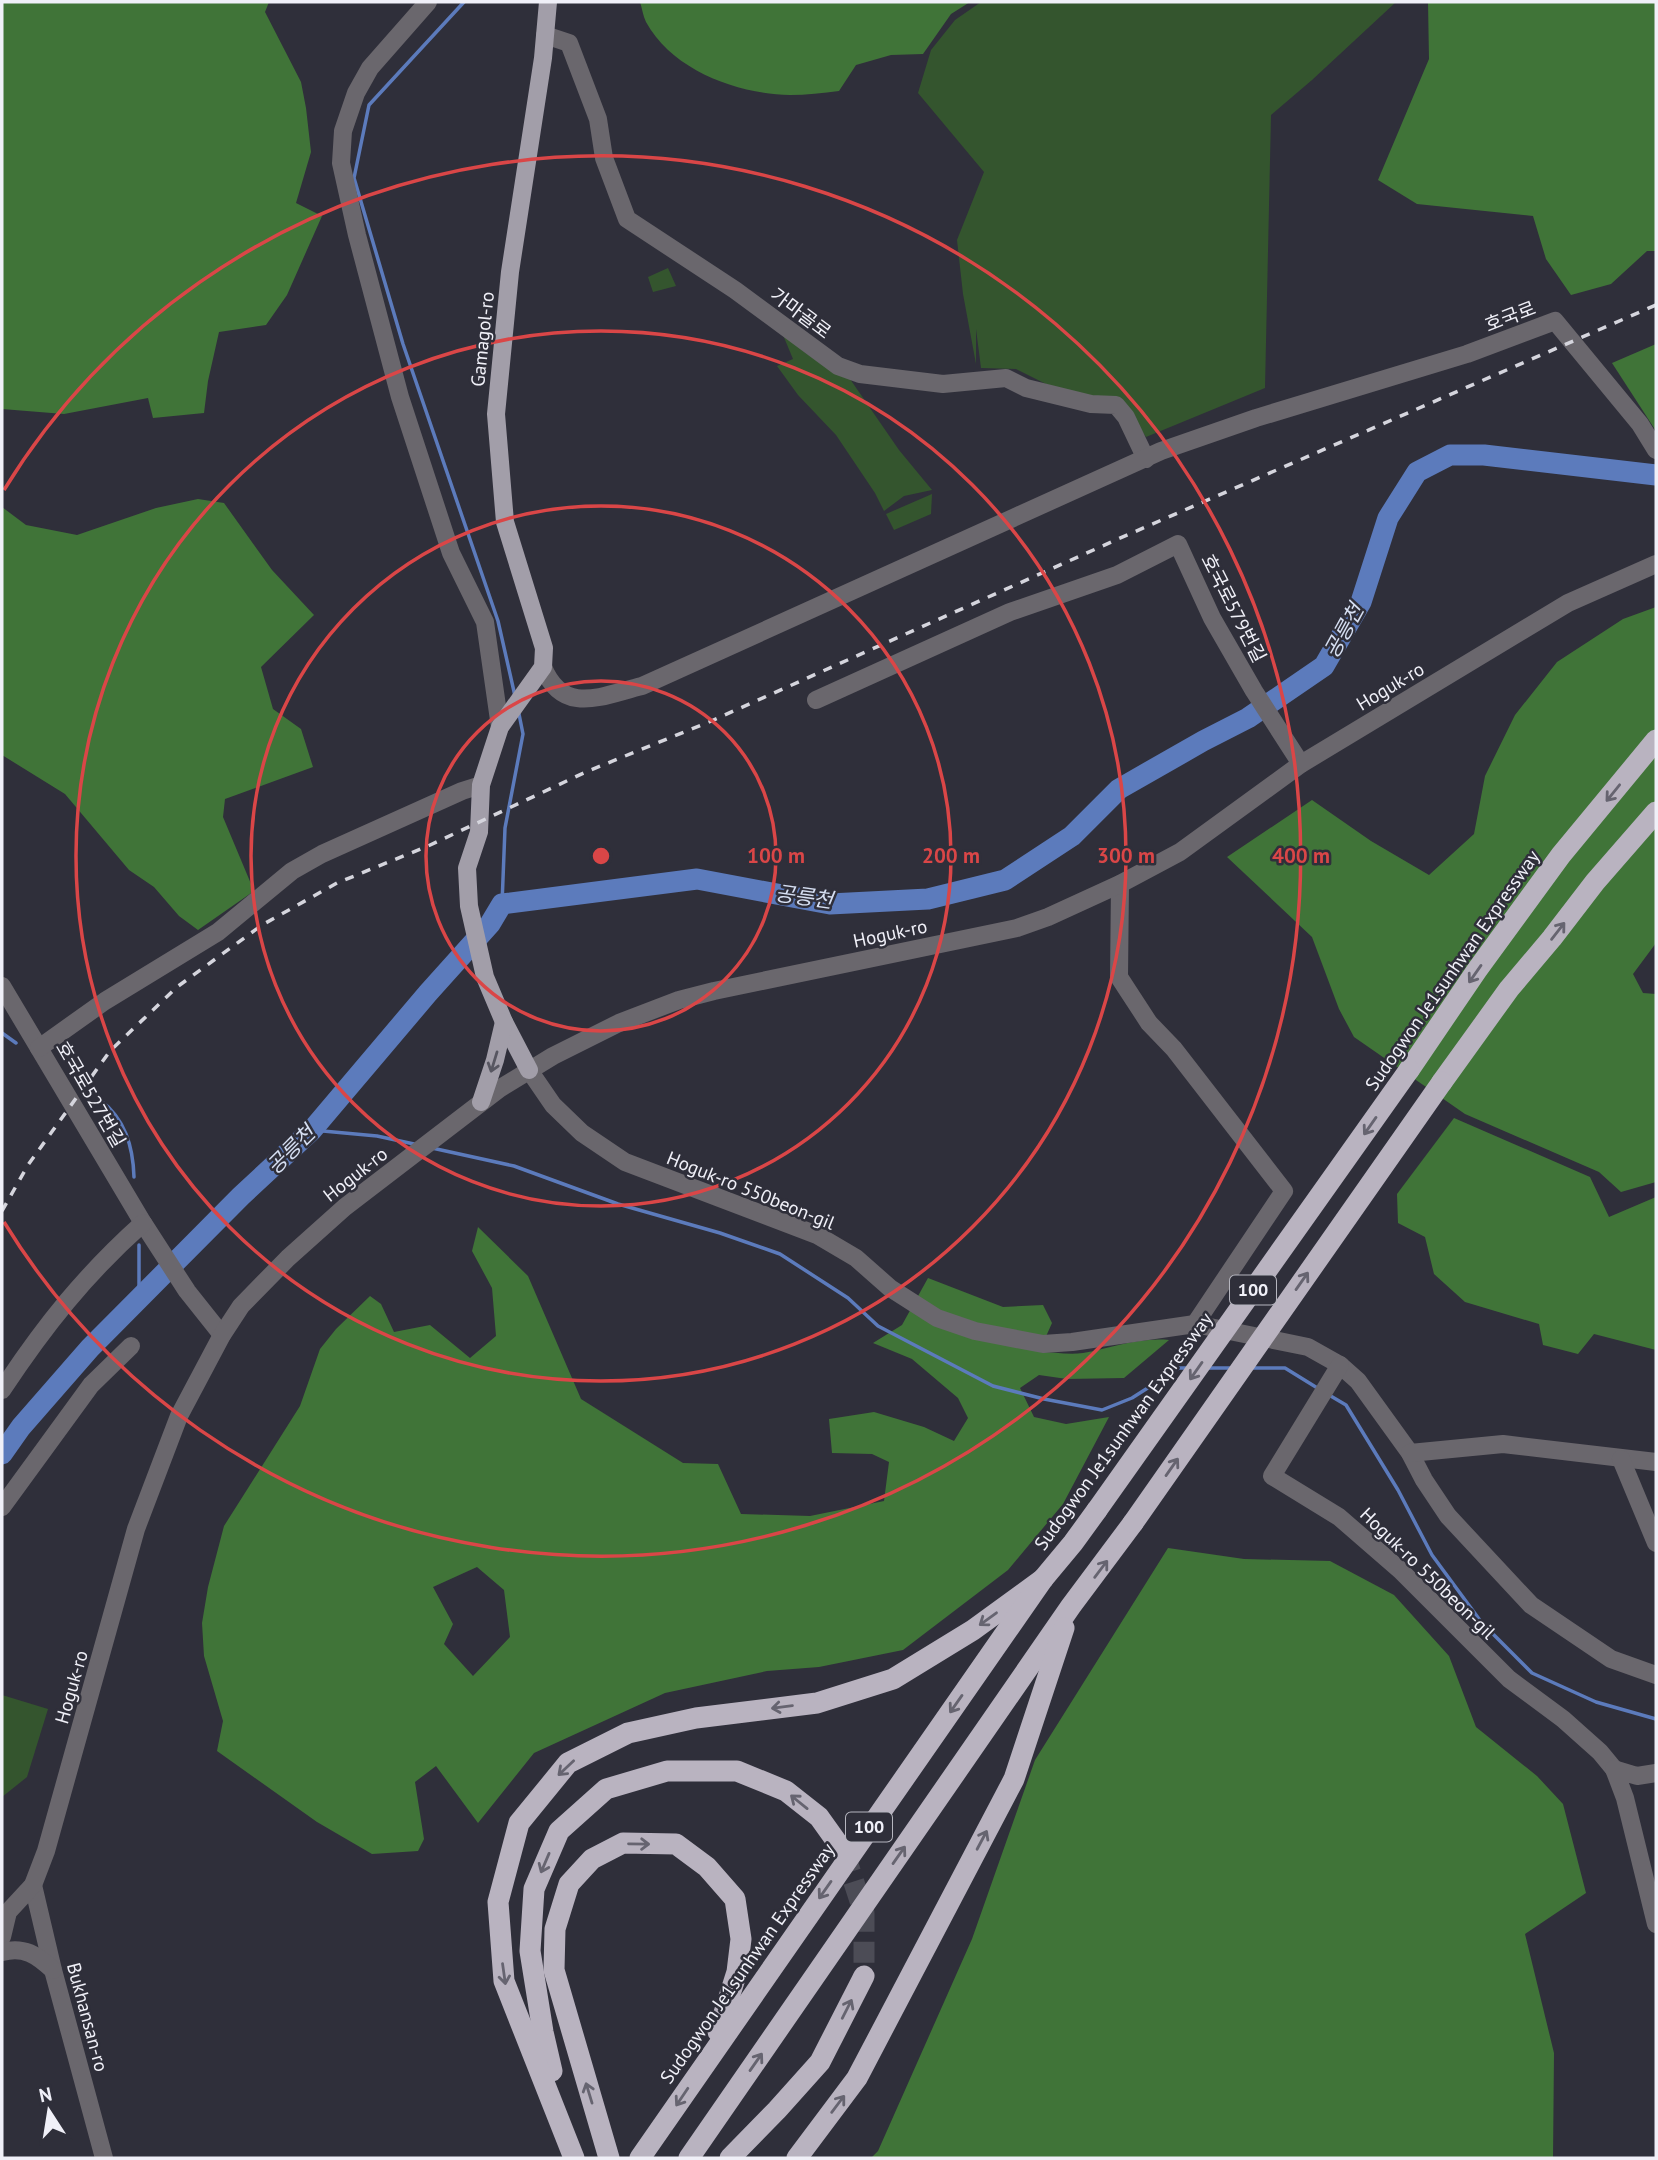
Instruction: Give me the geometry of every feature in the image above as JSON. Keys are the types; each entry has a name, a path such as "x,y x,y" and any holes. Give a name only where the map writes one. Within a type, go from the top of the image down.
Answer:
{"highway":[{"name":"Sudogwon Je1sunhwan Expressway","path":"643,2153 1043,1579 1097,1510 1477,970 1561,855 1656,740"},
{"name":"100","path":"689,2158 1071,1606 1133,1523 1442,1082 1509,989 1595,881 1656,812"},
{"path":"573,2156 504,1981 498,1902 519,1823 568,1763 628,1733 696,1718 817,1703 893,1679 973,1630 1043,1579"},
{"path":"797,2158 857,2078 1014,1779 1071,1606"},
{"path":"573,2156 543,2032 530,1951 534,1889 559,1831 606,1789 667,1771 737,1770 786,1791 819,1817 844,1852"},
{"path":"609,2158 554,1970 555,1929 569,1884 592,1859 623,1843 676,1844 707,1867 735,1899 741,1939 737,1972 711,2054"},
{"path":"730,2158 820,2062 864,1976"}],"main road":[{"name":"Gamagol-ro","path":"540,671 544,648 505,522 496,414 510,272 548,2"},
{"path":"529,1070 485,977 469,906 467,868 479,832 481,785 500,727 540,671"},
{"path":"481,1102 504,1022"}],"street":[{"path":"428,2 370,68 356,93 343,131 341,163 400,397 451,553 485,622 500,727"},
{"name":"가마골로","path":"545,34 569,43 598,119 604,158 627,219 735,290 838,366 860,374 943,384 1006,378 1026,388 1078,400 1116,405 1126,417 1146,458"},
{"name":"호국로","path":"1146,458 1238,424 1467,354 1555,321 1640,424 1655,447"},
{"path":"540,671 563,696 578,699 642,686 1146,458"},
{"name":"호국로579번길","path":"816,699 1010,612 1117,575 1178,544 1212,618 1300,764"},
{"name":"Hoguk-ro","path":"2,1937 5,1913 33,1885 46,1851 136,1530 179,1416 222,1335 241,1306 288,1258 345,1207 481,1102 553,1056 619,1023 679,1000 1017,928 1120,884 1180,852 1300,764 1568,603 1656,564"},
{"path":"40,1048 105,1001 218,932 292,871 322,854 481,785"},
{"path":"1120,884 1119,977 1149,1023 1174,1049 1284,1191 1195,1324"},
{"name":"호국로527번길","path":"2,986 143,1223 187,1291 222,1335"},
{"name":"Hoguk-ro 550beon-gil","path":"529,1070 553,1105 582,1133 625,1162 817,1235 856,1258 890,1288 937,1318 975,1331 1043,1344 1195,1324 1308,1347 1340,1365 1358,1381 1410,1453 1448,1516 1531,1605 1611,1659 1656,1675"},
{"path":"2,1390 35,1339 87,1276 143,1223"},
{"path":"2,1507 91,1385 131,1346"},
{"name":"Hoguk-ro 550beon-gil","path":"1340,1365 1272,1476 1339,1517 1400,1570 1509,1679 1563,1719 1600,1752 1614,1769 1625,1798 1652,1896 1656,1924"},
{"path":"1410,1453 1503,1444 1656,1462"},
{"path":"1621,1459 1656,1543"},
{"path":"1614,1769 1637,1776 1656,1773"},
{"name":"Bukhansan-ro","path":"33,1885 104,2158"},
{"path":"2,1952 15,1948 28,1951 40,1957 53,1970"}],"green space":[{"path":"2,2 269,2 265,12 301,82 306,108 311,152 296,203 322,216 287,295 266,325 219,332 204,413 153,418 148,398 64,414 2,409"},
{"path":"640,2 970,2 951,14 923,54 891,55 856,65 839,91 790,95 749,90 709,76 690,66 658,39 646,22"},
{"path":"981,2 1396,2 1271,115 1265,388 1146,437 1122,401 1095,398 1046,384 1016,369 981,368 976,329 976,364 963,294 957,240 984,172 918,93 931,50 955,20"},
{"path":"1428,2 1656,2 1656,251 1647,251 1611,284 1571,295 1546,259 1533,216 1417,204 1378,180 1429,59"},
{"path":"668,268 676,286 653,292 648,277"},
{"path":"783,335 807,354 850,379 899,450 932,490 904,496 884,511 836,435 798,395 777,366 793,359"},
{"path":"1656,344 1656,431 1612,363"},
{"path":"932,494 931,514 894,530 886,514"},
{"path":"198,499 224,503 272,570 314,615 261,667 273,709 301,729 313,767 225,799 223,817 254,891 198,930 179,916 154,887 129,870 65,794 2,755 2,507 26,525 77,535 156,508"},
{"path":"1656,607 1656,943 1633,974 1643,993 1656,994 1656,1182 1621,1192 1599,1172 1465,1114 1354,1037 1339,1009 1312,937 1227,857 1312,800 1371,841 1429,875 1474,834 1485,776 1515,715 1557,662 1623,619"},
{"path":"1454,1118 1590,1177 1609,1217 1656,1197 1656,1350 1594,1334 1578,1354 1543,1345 1539,1324 1465,1302 1434,1274 1425,1237 1398,1223 1397,1194"},
{"path":"478,1227 528,1276 581,1399 683,1463 718,1464 741,1514 810,1516 884,1501 889,1462 872,1454 832,1453 829,1419 874,1412 924,1427 954,1441 968,1418 958,1398 912,1359 873,1343 902,1325 928,1278 1003,1307 1043,1305 1052,1323 1039,1352 1078,1354 1136,1341 1169,1340 1124,1378 1067,1379 1039,1375 1020,1388 1034,1417 1066,1424 1109,1417 1063,1504 1008,1570 903,1650 819,1667 767,1671 665,1693 534,1753 478,1823 436,1766 415,1782 424,1839 418,1851 372,1854 317,1822 217,1751 223,1721 204,1656 202,1623 208,1587 224,1526 300,1406 320,1349 336,1329 370,1296 381,1304 394,1332 430,1325 470,1358 496,1336 492,1288 472,1251","holes":["477,1567 504,1590 510,1637 473,1676 444,1644 453,1624 433,1587"]},
{"path":"1168,1548 1244,1559 1330,1561 1394,1595 1449,1656 1476,1727 1537,1776 1563,1804 1586,1893 1525,1934 1554,2053 1553,2158 871,2158 878,2151 972,1939 1035,1760"},
{"path":"2,1695 48,1709 27,1777 2,1797"}],"waterway":[{"path":"464,2 369,105 354,178 403,344 498,621 515,696"},
{"name":"공릉천","path":"2,1454 21,1427 90,1348 241,1196 312,1130 490,924 502,904 697,879 830,904 928,899 1005,880 1072,836 1119,789 1248,718 1324,666 1361,602 1388,518 1417,472 1450,455 1484,455 1656,475"},
{"path":"502,904 505,828 523,734 519,714"},
{"path":"2,1033 16,1043"},
{"path":"100,1100 116,1116 126,1134 134,1177"},
{"path":"312,1130 377,1136 414,1144"},
{"path":"432,1148 514,1166 618,1204 720,1233 780,1254 848,1298 878,1326 993,1386 1102,1410 1132,1398 1179,1368 1189,1368"},
{"path":"139,1245 139,1301"},
{"path":"1207,1368 1231,1368"},
{"path":"1252,1368 1285,1368 1319,1389"},
{"path":"1329,1395 1346,1405 1398,1490 1432,1555 1482,1623 1532,1673 1596,1702 1656,1719"}],"tunnel":[{"path":"844,1852 864,1913 864,1976"}],"railway":[{"path":"2,1211 28,1165 110,1051 177,987 262,925 337,883 428,846 588,771 709,722 1118,539 1656,305"}]}
